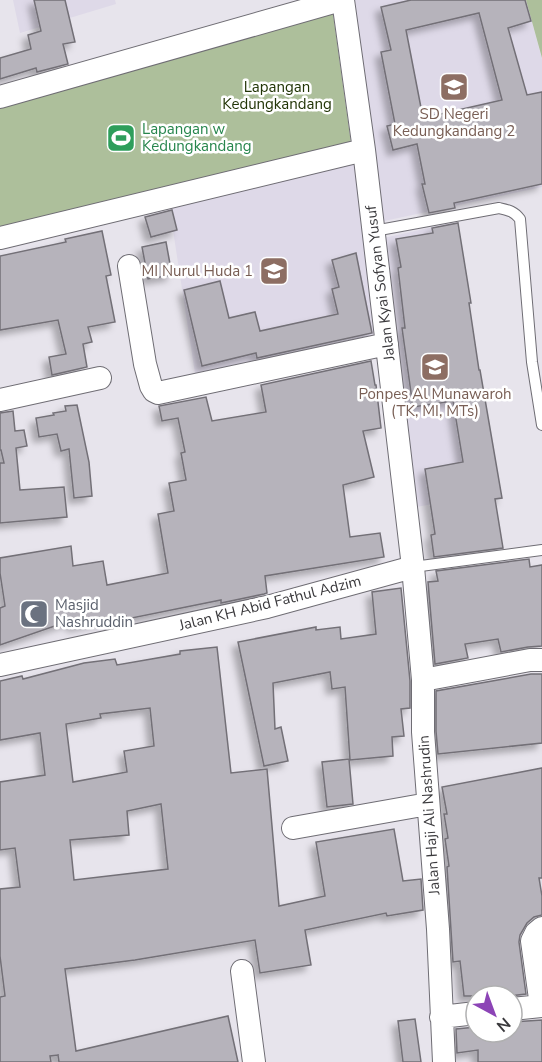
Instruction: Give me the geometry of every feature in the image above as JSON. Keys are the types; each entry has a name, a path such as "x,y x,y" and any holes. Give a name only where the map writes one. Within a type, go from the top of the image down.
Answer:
{"street":[{"path":"0,97 342,0"},
{"name":"Jalan Kyai Sofyan Yusuf","path":"342,0 364,150 413,567"},
{"path":"0,238 364,150"},
{"path":"129,266 145,364 151,386 158,393 387,344"},
{"path":"0,400 100,378"},
{"name":"Jalan KH Abid Fathul Adzim","path":"0,665 267,607 413,567"},
{"name":"Jalan Haji Ali Nashrudin","path":"413,567 423,680 423,732 438,929 444,1062"},
{"path":"423,680 530,660 542,660"},
{"path":"293,828 429,804"},
{"path":"524,1008 542,1006 532,941 542,928"},
{"path":"242,971 254,1062"},
{"path":"441,1017 464,1014"}],"lane":[{"path":"374,231 499,208 517,214 520,219 532,362 542,425"},
{"name":"Jalan KH Abid Fathul Adzim","path":"413,567 542,550"}],"shaded area":[{"path":"13,0 115,0 116,4 20,33"},
{"name":"SD Negeri Kedungkandang 2","path":"355,0 526,0 542,59 542,187 384,221"},
{"name":"MI Nurul Huda 1","path":"354,156 378,338 196,380 169,204"},
{"name":"Ponpes Al Munawaroh (TK, MI, MTs)","path":"451,223 491,494 416,507 379,239"}],"green space":[{"path":"526,0 542,0 542,58"},
{"name":"Lapangan Kedungkandang","path":"333,14 351,143 0,228 0,107"}],"building":[{"path":"34,0 65,0 75,42 63,44 68,64 37,72 36,68 0,79 0,58 31,49 28,35 41,31"},
{"path":"411,0 525,0 531,21 508,28 527,95 542,92 542,184 454,203 455,208 429,213 422,184 425,184 417,144 393,150 387,126 395,124 381,52 391,50 381,7","holes":["479,13 502,100 423,118 406,30"]},
{"path":"172,210 177,230 151,237 145,217"},
{"name":"Ponpes Al Munawaroh (TK, MI, MTs)","path":"458,223 479,370 502,498 495,499 503,548 434,557 431,535 435,534 425,469 463,462 453,401 413,407 402,328 405,328 398,268 401,267 396,239 433,233 432,228"},
{"path":"102,231 111,275 106,276 115,322 88,327 92,342 83,344 87,367 52,375 49,357 66,354 58,320 0,330 0,256 66,242 65,239"},
{"path":"166,242 172,275 148,279 142,247"},
{"path":"356,253 372,333 257,358 256,353 202,366 184,290 220,281 229,318 255,312 260,331 338,314 332,289 339,287 332,260"},
{"path":"371,361 381,428 363,431 374,477 343,485 350,537 380,533 384,557 265,576 267,593 264,594 221,603 221,600 127,619 126,616 73,626 72,620 0,645 0,608 5,606 0,558 71,546 73,566 103,561 107,585 168,573 158,514 174,511 169,483 186,480 181,453 185,452 178,418 162,421 159,406 206,397 212,421 266,412 261,385"},
{"path":"77,405 89,462 92,496 74,498 69,449 61,451 57,434 39,437 36,418 66,411 65,406"},
{"path":"13,411 15,431 24,430 27,446 16,448 20,490 64,487 67,517 0,523 0,463 4,463 0,450 0,413"},
{"path":"529,559 530,567 542,565 542,646 501,652 498,639 465,644 468,658 435,664 428,582 438,581 436,571"},
{"path":"401,588 410,681 410,708 401,709 404,736 392,737 393,756 350,760 345,687 332,689 330,672 273,683 275,729 281,727 288,761 264,766 238,642 316,627 316,630 340,627 341,639 376,634 372,592"},
{"path":"217,647 231,773 267,769 279,906 325,896 316,842 394,829 403,881 421,879 423,910 387,916 386,913 305,930 311,965 260,973 255,940 65,969 76,1051 228,1016 238,1062 59,1062 58,1055 50,1056 51,1062 0,1062 0,997 5,996 0,956 0,889 20,887 15,848 0,850 0,782 45,775 40,733 0,740 0,681 22,676 23,679 84,663 115,659 117,665 180,654 180,651","holes":["150,708 154,746 124,751 127,772 73,782 66,724 101,718 100,714","161,804 168,869 74,880 70,840 129,835 127,811"]},
{"path":"542,674 542,743 438,754 436,691"},
{"path":"349,759 353,804 327,807 322,762"},
{"path":"542,768 542,878 539,878 542,915 534,917 527,923 519,942 526,994 524,994 524,984 464,984 464,996 460,961 453,962 447,867 449,866 445,839 448,838 444,814 447,814 442,787"},
{"path":"415,1019 421,1062 403,1062 398,1021"},
{"path":"542,1020 542,1062 478,1062 478,1050 457,1053 456,1029 464,1028 464,1044 524,1044 524,1021"}],"place":[{"name":"SD Negeri Kedungkandang 2","path":"454,87"},
{"name":"Lapangan w Kedungkandang","path":"121,138"},
{"name":"MI Nurul Huda 1","path":"274,271"},
{"name":"Ponpes Al Munawaroh (TK, MI, MTs)","path":"435,367"},
{"name":"Masjid Nashruddin","path":"34,614"}]}
